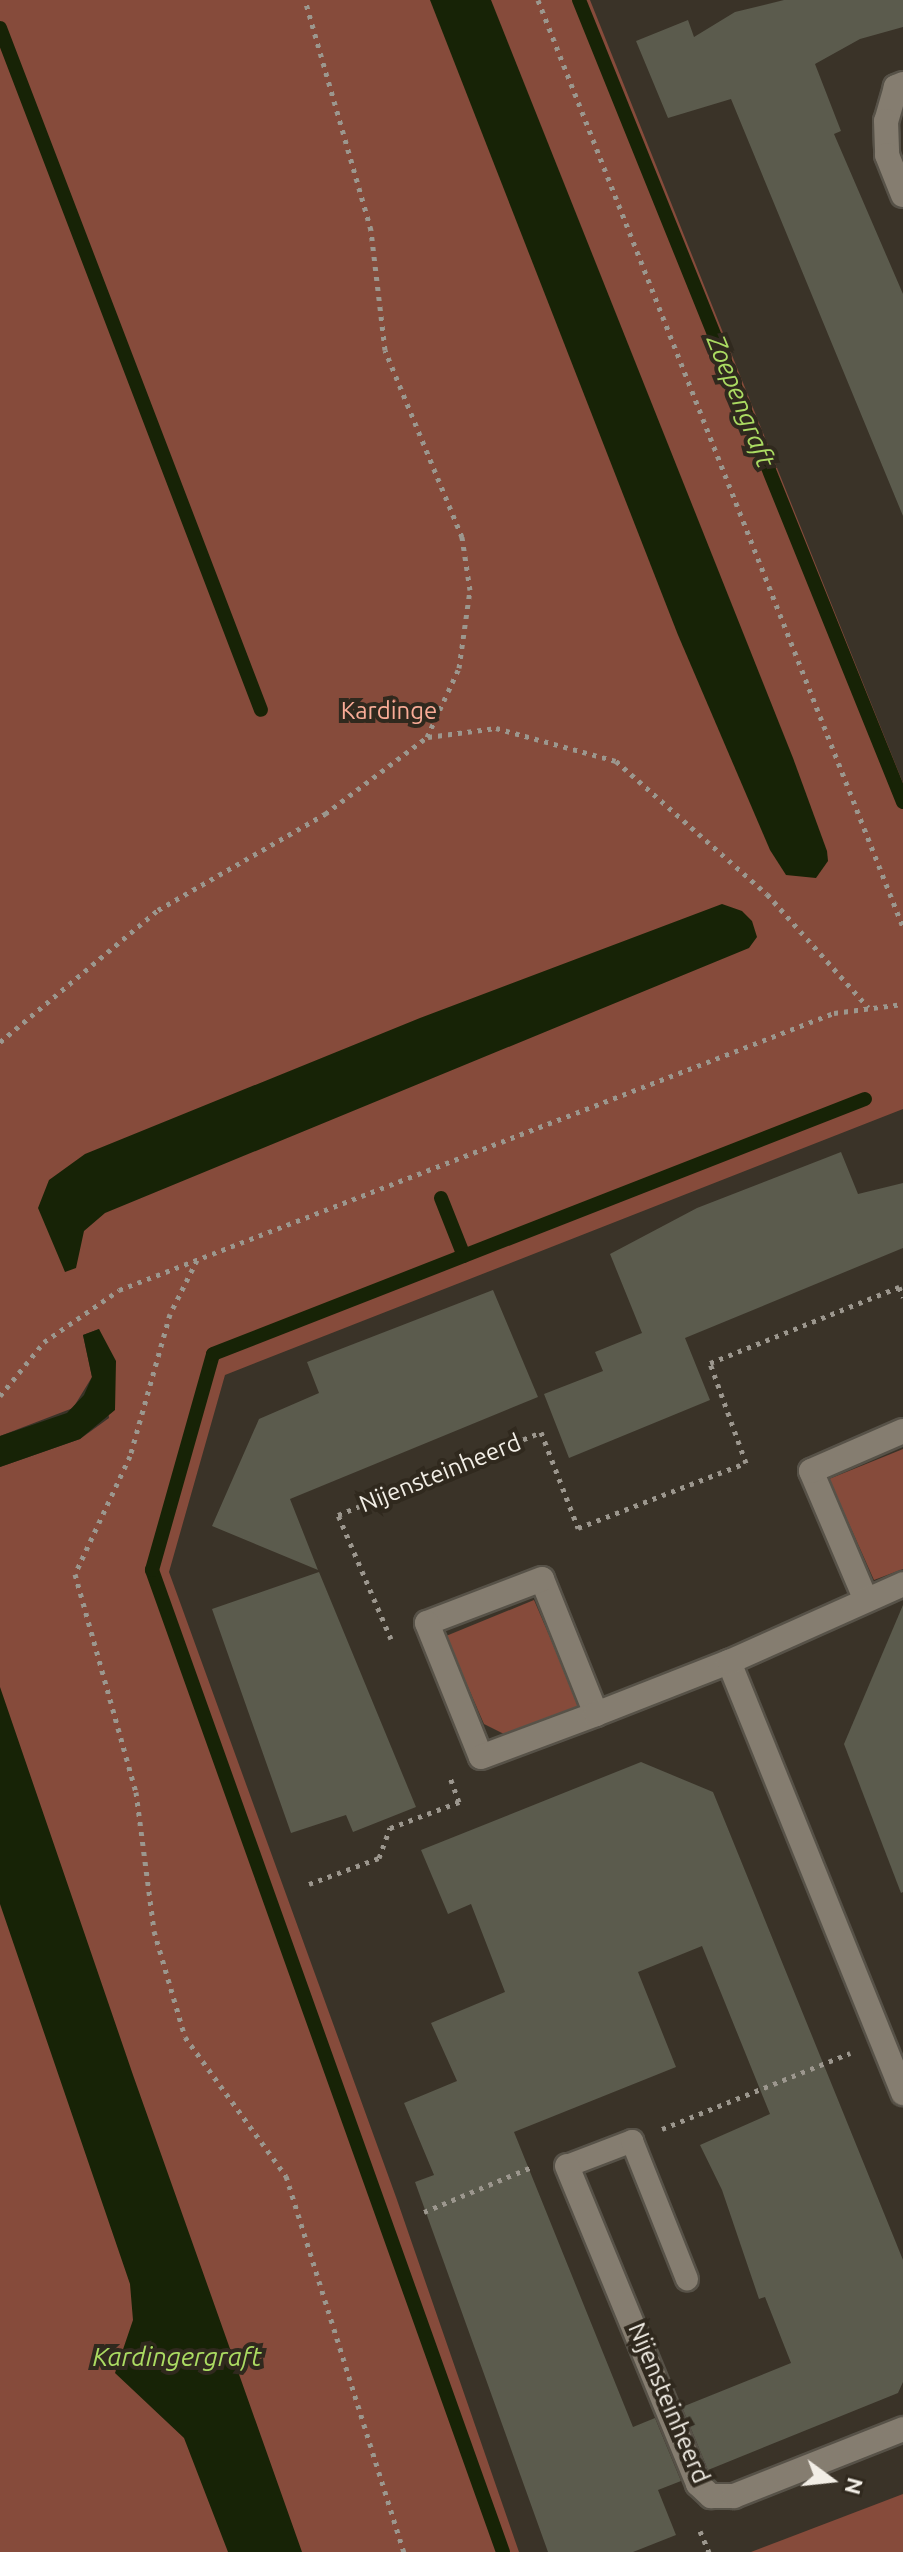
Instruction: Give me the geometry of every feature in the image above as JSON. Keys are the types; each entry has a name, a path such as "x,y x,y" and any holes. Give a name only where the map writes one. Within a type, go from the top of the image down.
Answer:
{"street":[{"path":"903,84 896,87 886,121 887,155 903,195"},
{"path":"865,1598 811,1471 903,1431"},
{"path":"596,1714 542,1579 427,1623 481,1757 596,1714 729,1662 865,1598 903,1584"},
{"path":"729,1662 903,2093"},
{"name":"Nijensteinheerd","path":"567,2166 698,2484 711,2496 734,2496 903,2429"}],"lane":[{"path":"567,2166 632,2141 687,2279"}],"path":[{"path":"0,1042 158,910 325,814 427,737 459,668 470,590 462,537 385,350 371,230 305,0"},
{"path":"538,0 903,927"},
{"path":"427,737 496,728 616,761 767,894 869,1008"},
{"path":"0,1396 44,1342 119,1290 834,1013 903,1004"},
{"path":"197,1260 170,1314 130,1456 75,1574 136,1792 154,1931 185,2037 286,2176 404,2552"},
{"name":"Nijensteinheerd","path":"395,1646 338,1515 541,1432 578,1528 704,1480 746,1463 710,1363 899,1287 903,1297"},
{"path":"309,1884 379,1858 390,1828 459,1802 448,1772 481,1757"},
{"path":"632,2141 882,2040"},
{"path":"424,2212 539,2164 567,2166"}],"green space":[{"name":"Kardinge","path":"0,0 590,0 903,783 903,1109 225,1375 169,1572 396,2197 519,2552 0,2552 0,1467 80,1439 109,1418 99,1329 83,1335 92,1377 73,1408 0,1436"},
{"path":"903,1449 903,1569 874,1580 829,1479"},
{"path":"534,1600 580,1707 508,1736 484,1724 446,1636"},
{"path":"903,2494 903,2552 751,2552"}],"water":[{"path":"430,0 491,0 793,758 827,851 828,861 816,878 786,875 770,850 678,635"},
{"path":"722,904 742,911 752,921 757,937 749,948 105,1213 84,1231 76,1268 65,1272 38,1208 49,1180 85,1154 420,1018"},
{"path":"99,1329 116,1361 115,1410 80,1439 0,1467 0,1436 67,1413 84,1395 92,1377 83,1335"},
{"name":"Kardingergraft","path":"0,1687 302,2552 228,2552 184,2438 115,2373 133,2320 130,2284 0,1904"}],"building":[{"path":"784,0 903,0 903,27 860,39 815,64 841,131 834,134 903,294 903,516 731,99 668,118 636,41 688,20 694,37 735,12"},
{"path":"841,1152 858,1194 903,1183 903,1248 685,1338 710,1400 569,1458 544,1394 603,1371 595,1352 642,1333 610,1254 697,1208"},
{"path":"493,1290 538,1397 290,1499 318,1570 212,1526 259,1419 319,1393 307,1362"},
{"path":"319,1572 416,1807 353,1832 346,1815 291,1833 212,1609"},
{"path":"903,1605 903,1892 901,1893 844,1744"},
{"path":"641,1762 713,1792 903,2260 903,2382 898,2393 708,2470 682,2407 791,2363 765,2297 759,2299 722,2190 700,2145 770,2114 702,1946 638,1972 676,2067 514,2132 633,2427 655,2418 681,2481 658,2490 676,2535 633,2552 548,2552 415,2182 434,2175 404,2103 457,2081 431,2023 505,1992 471,1904 448,1914 421,1850"}],"waterway":[{"name":"Zoepengraft","path":"579,0 903,802"},
{"path":"0,28 261,710"},
{"path":"503,2552 152,1570 213,1354 865,1099"},
{"path":"441,1198 464,1256"}]}
